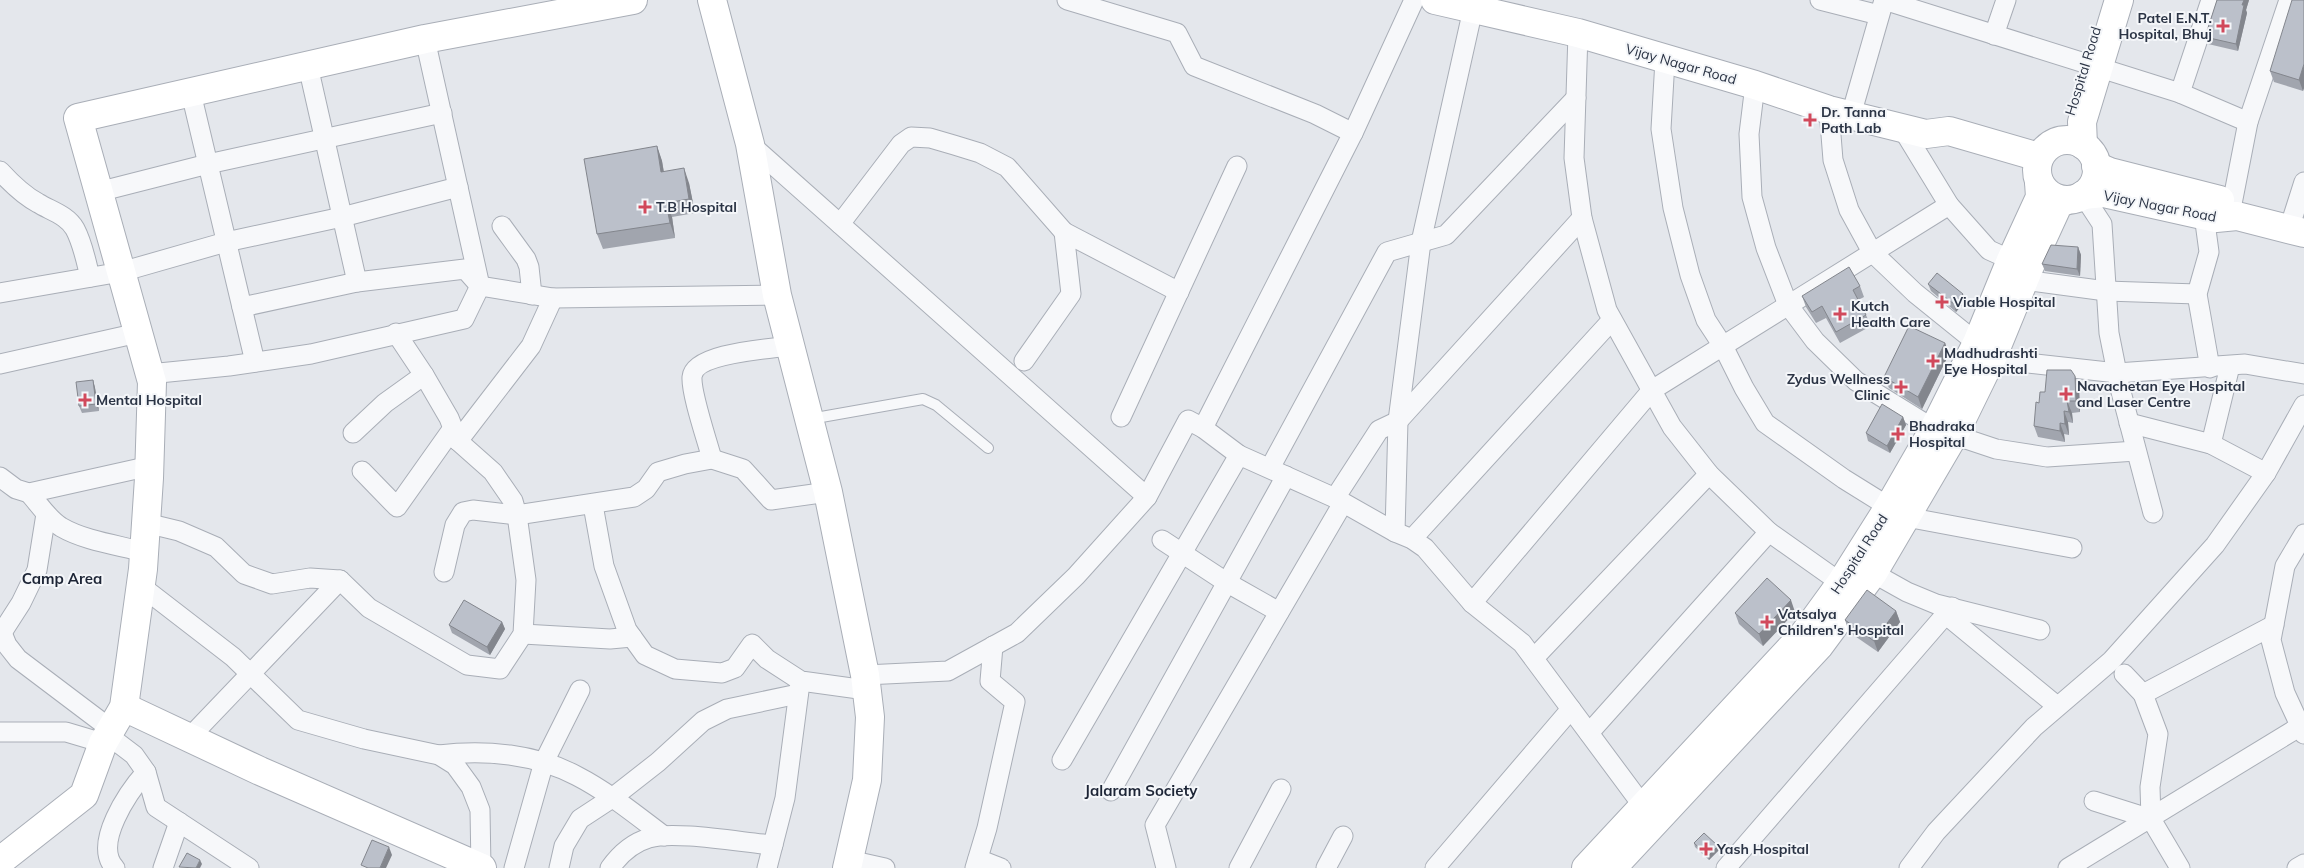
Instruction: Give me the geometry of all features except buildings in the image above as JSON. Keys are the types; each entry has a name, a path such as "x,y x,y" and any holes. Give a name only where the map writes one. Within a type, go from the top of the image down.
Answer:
{"street":[{"path":"0,861 84,795 112,729 141,586 150,466 152,382 78,118 425,39 634,0"},
{"path":"712,0 750,144 777,295 828,492 866,683 870,718 867,780 848,864 885,868"},
{"path":"1067,0 1177,33 1194,66 1315,114 1354,133"},
{"path":"1203,428 1354,133 1414,0"},
{"name":"Vijay Nagar Road","path":"1435,0 1482,7 1578,33 1840,112 1914,131 1942,147 2059,161 2110,172 2221,201 2234,212 2296,231"},
{"path":"1820,0 1879,15"},
{"path":"2248,122 2180,93 1994,35 1911,4 1884,0 1840,112 1833,160 1849,210 1872,252 1915,293 1984,351 2117,373 2210,368 2245,364 2304,374"},
{"path":"1994,35 2006,0"},
{"name":"Hospital Road","path":"2092,65 2106,0"},
{"name":"Hospital Road","path":"1586,868 1804,634 1897,512 1944,432 1984,351 2017,270 2040,198 2059,161 2069,118 2119,0"},
{"path":"2180,93 2210,0"},
{"path":"2234,212 2248,122 2290,0"},
{"path":"1395,532 1398,421 1421,242 1482,7"},
{"path":"1578,33 1574,158 1582,218 1606,310 1672,427 1709,474 1769,532 1841,583"},
{"path":"149,374 311,354 396,333 464,319 480,286 425,39"},
{"path":"1665,60 1660,129 1673,208 1690,275 1706,320 1723,346 1744,388 1765,423 1844,479 1897,512 2072,548"},
{"path":"308,66 357,282"},
{"path":"1755,85 1749,134 1752,198 1766,248 1788,305 1815,341 1856,381 1944,432 1996,449 2047,457 2136,451"},
{"path":"191,93 255,362"},
{"path":"1111,791 1226,582 1387,252 1446,235 1576,98"},
{"path":"98,192 208,164 442,113"},
{"path":"1914,131 1949,204 1989,250 2017,270 2106,291 2197,294"},
{"path":"840,224 901,144 912,137 930,138 980,153 1007,167 1064,232 1179,292"},
{"path":"750,144 1147,497"},
{"path":"2059,161 2050,195 2074,197 2102,224 2110,333 2117,373 2153,513"},
{"name":"Hospital Road","path":"2017,270 2058,206 2094,182 2059,161"},
{"path":"1121,417 1237,166"},
{"path":"0,171 10,183 27,196 64,217 74,228 80,241 90,277"},
{"path":"2296,231 2304,182"},
{"path":"0,293 121,272 226,242 342,217 458,187"},
{"name":"Vijay Nagar Road","path":"2074,197 2104,193 2216,218 2234,212"},
{"path":"1472,603 1652,390 1949,204"},
{"path":"2204,215 2209,252 2197,294 2210,368"},
{"path":"1166,868 1154,825 1279,612 1379,430 1398,421 1582,218"},
{"path":"502,226 526,259 529,267 532,295"},
{"path":"1024,361 1071,294 1064,232"},
{"path":"242,307 357,282 465,269 480,286 553,298 777,295"},
{"path":"362,471 397,507 531,346 553,298"},
{"path":"1412,538 1612,320"},
{"path":"0,364 138,333"},
{"path":"146,522 179,531 216,548 244,574 272,584 310,578 340,580 369,608 467,665 500,669 522,634 526,580 517,515 513,501 492,472 456,434 424,375 396,333"},
{"path":"712,459 694,393 692,376 695,368 712,358 790,346"},
{"path":"2211,444 2230,366"},
{"path":"353,433 385,402 404,387 424,375"},
{"path":"1909,868 1936,832 2057,706 2111,661 2216,545 2266,473 2304,406"},
{"path":"559,868 564,846 580,819 612,798 677,747 703,721 727,709 800,688 866,683 948,670 1017,633 1076,576 1147,497 1188,420 1203,428 1239,455 1339,500 1395,532 1412,538 1425,548 1472,603 1522,643 1643,806"},
{"path":"2129,423 2211,444 2266,473"},
{"path":"1062,760 1239,455"},
{"path":"444,572 459,515 473,510 517,515 592,505 634,497 646,489 658,472 685,464 712,459 742,469 771,500 828,492"},
{"path":"0,477 16,489 29,493 150,466"},
{"path":"1534,658 1709,474"},
{"path":"29,493 46,514 61,527 78,534 144,552"},
{"path":"592,505 604,566 627,630 645,655 675,669 722,673 735,668 752,644 800,688"},
{"name":"Hospital Road","path":"1612,868 1818,646 1873,573 1897,512"},
{"path":"46,514 37,570 21,603 0,631 18,659 112,729 146,772 156,807 249,868"},
{"path":"1589,733 1769,532"},
{"path":"1162,540 1226,582 1279,612"},
{"path":"2068,868 2303,728 2285,693 2271,640 2285,566 2302,544"},
{"path":"1873,573 1907,592 1949,611 2057,706"},
{"path":"190,738 340,580"},
{"path":"141,586 233,657 298,720 364,739 439,755 491,753 544,762 576,775 612,798 664,836"},
{"path":"1949,611 2040,630"},
{"path":"1726,868 1949,611"},
{"path":"2143,694 2274,625"},
{"path":"522,634 610,639 632,637"},
{"path":"993,646 990,682 1015,702 987,828 976,864 1001,868"},
{"path":"2124,674 2143,694 2158,734 2150,787 2151,819 2180,868"},
{"path":"767,868 785,798 800,688"},
{"path":"514,868 544,762 580,690"},
{"path":"1435,868 1571,709"},
{"path":"0,732 66,732 112,729 190,738 482,868 480,810 471,786 455,765 439,755"},
{"path":"115,868 110,860 108,849 113,824 123,801 146,772"},
{"path":"1239,868 1281,789"},
{"path":"2094,801 2151,819"},
{"path":"163,868 178,822"},
{"path":"610,868 619,855 637,842 651,837 664,836 773,845"},
{"path":"1326,868 1343,836"},
{"path":"2297,868 2304,864"}],"lane":[{"path":"809,419 922,400 936,405 988,448"}],"place":[{"name":"Patel E.N.T. Hospital, Bhuj","path":"2223,26"},
{"name":"Dr. Tanna Path Lab","path":"1810,120"},
{"name":"T.B Hospital","path":"645,207"},
{"name":"Viable Hospital","path":"1942,302"},
{"name":"Kutch Health Care","path":"1840,314"},
{"name":"Madhudrashti Eye Hospital","path":"1933,361"},
{"name":"Zydus Wellness Clinic","path":"1901,387"},
{"name":"Navachetan Eye Hospital and Laser Centre","path":"2066,394"},
{"name":"Mental Hospital","path":"85,400"},
{"name":"Bhadraka Hospital","path":"1898,434"},
{"name":"Vatsalya Children's Hospital","path":"1767,622"},
{"name":"Yash Hospital","path":"1706,849"}],"district":[{"name":"Camp Area","path":"62,579"},
{"name":"Jalaram Society","path":"1141,791"}]}
